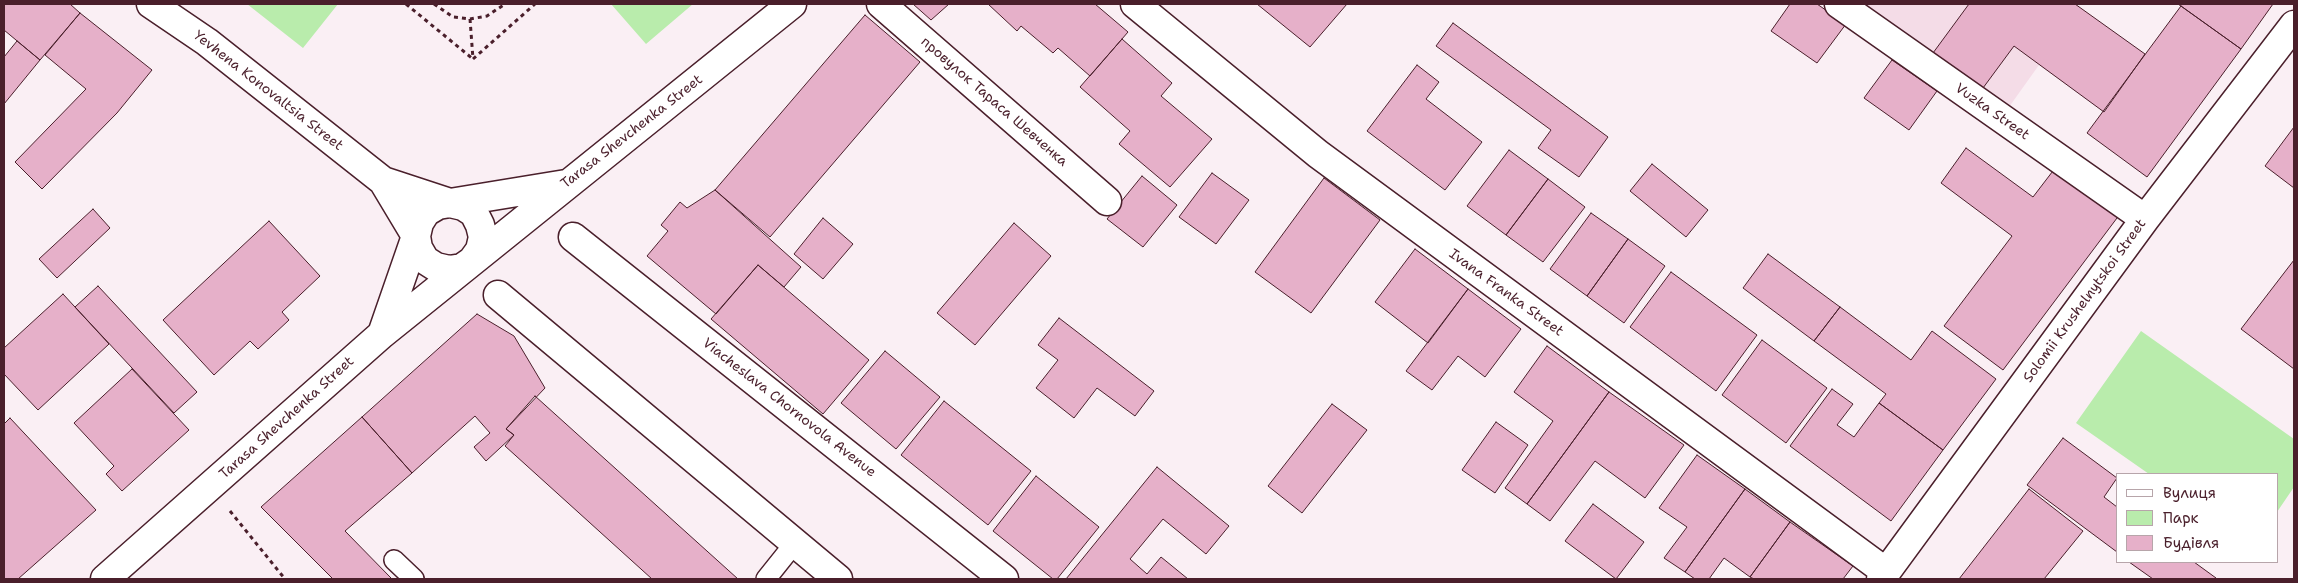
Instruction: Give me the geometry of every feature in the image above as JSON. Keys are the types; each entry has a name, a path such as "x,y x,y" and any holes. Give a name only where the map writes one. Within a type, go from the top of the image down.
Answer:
{"street":[{"name":"Yevhena Konovaltsia Street","path":"151,4 207,42 383,181 450,203 566,184"},
{"name":"Tarasa Shevchenka Street","path":"105,579 382,334 792,4"},
{"name":"провулок Тараса Шевченка","path":"881,4 1107,201"},
{"name":"Ivana Franka Street","path":"1135,4 1318,154 1883,576"},
{"name":"Vuzka Street","path":"1839,4 2145,220"},
{"name":"Solomii Krushelnytskoi Street","path":"1883,576 2145,220 2294,25"},
{"name":"Yevhena Konovaltsia Street","path":"383,181 416,236"},
{"name":"Tarasa Shevchenka Street","path":"416,236 418,248 436,267 449,270 462,268 472,261 480,250 483,237 480,224 474,213 463,206 450,203"},
{"path":"382,334 419,223 426,212 438,205 450,203"},
{"name":"Viacheslava Chornovola Avenue","path":"573,237 1004,579"},
{"path":"498,295 838,579"}],"lane":[{"path":"766,579 794,544"},
{"path":"394,560 414,579"}],"path":[{"path":"406,4 473,59"},
{"path":"434,4 454,16 470,19 487,16 505,4"},
{"path":"473,59 535,4"},
{"path":"470,19 473,59"},
{"path":"230,512 285,579"}],"shaded area":[{"path":"1864,4 2075,4 2145,54 2104,112 2039,65 2009,107"}],"green space":[{"path":"247,4 338,4 303,48"},
{"path":"611,4 693,4 646,44"},
{"path":"2141,331 2294,439 2294,487 2278,511 2278,473 2148,473 2076,423"}],"building":[{"path":"4,4 70,4 80,13 40,60 4,30"},
{"path":"913,4 949,4 931,20"},
{"path":"988,4 1095,4 1128,32 1090,76 1058,48 1053,53 1021,26 1017,31"},
{"path":"1257,4 1347,4 1310,47"},
{"path":"1790,4 1817,4 1846,24 1817,63 1771,31"},
{"path":"1969,4 2075,4 2145,54 2104,112 2014,46 1983,88 1933,53"},
{"path":"2178,4 2273,4 2241,49"},
{"path":"2181,6 2241,49 2147,177 2087,133"},
{"path":"80,13 152,70 117,113 42,189 15,162 86,89 45,55"},
{"path":"865,15 920,62 770,237 715,190"},
{"path":"1453,23 1608,137 1579,177 1538,148 1551,130 1436,46"},
{"path":"1122,39 1172,83 1161,96 1212,139 1170,187 1119,144 1130,131 1080,87"},
{"path":"17,41 40,60 4,104 4,57"},
{"path":"1892,60 1937,91 1909,130 1864,98"},
{"path":"1417,65 1439,82 1426,99 1482,142 1445,190 1367,131"},
{"path":"2294,127 2294,188 2265,166"},
{"path":"1966,148 2033,197 2059,163 2123,210 2003,370 1944,326 2012,236 1941,183"},
{"path":"1509,150 1548,179 1506,235 1467,206"},
{"path":"1652,164 1708,210 1686,237 1630,191"},
{"path":"1212,173 1249,200 1216,244 1179,217"},
{"path":"1142,176 1177,205 1143,247 1107,219"},
{"path":"1324,178 1380,220 1311,313 1255,272"},
{"path":"1548,179 1585,207 1543,262 1506,235"},
{"path":"715,190 801,267 784,287 758,265 716,314 647,256 668,231 661,225 680,202 687,208"},
{"path":"93,209 110,228 57,278 39,259"},
{"path":"1591,213 1628,239 1587,296 1550,269"},
{"path":"823,218 853,244 823,279 794,254"},
{"path":"269,221 320,276 282,312 289,320 258,349 250,341 214,375 163,320"},
{"path":"1014,223 1051,256 975,345 937,313"},
{"path":"1628,239 1665,266 1624,323 1587,296"},
{"path":"1415,249 1468,289 1428,343 1375,302"},
{"path":"1768,254 1840,307 1814,341 1743,288"},
{"path":"2294,260 2294,369 2241,329"},
{"path":"758,265 869,360 823,414 711,319"},
{"path":"1671,272 1757,335 1716,391 1630,327"},
{"path":"98,286 197,392 174,413 75,307"},
{"path":"1468,289 1521,329 1485,377 1458,356 1432,390 1406,371"},
{"path":"63,294 109,344 38,410 4,374 4,348"},
{"path":"1840,307 1911,360 1932,331 1996,379 1943,450 1879,403 1886,394 1814,341"},
{"path":"477,314 514,336 545,388 506,429 514,435 486,461 474,447 490,433 475,416 412,473 362,417"},
{"path":"1059,318 1154,391 1135,416 1097,388 1074,418 1036,388 1058,360 1038,345"},
{"path":"1762,340 1827,388 1786,443 1722,395"},
{"path":"1547,346 1609,392 1527,504 1505,488 1553,421 1514,392"},
{"path":"885,351 940,397 896,449 841,403"},
{"path":"132,369 189,430 122,491 106,474 114,466 74,423"},
{"path":"1832,389 1853,404 1837,425 1854,437 1879,403 1943,450 1891,521 1790,446"},
{"path":"1609,392 1684,445 1645,498 1595,461 1550,521 1527,504"},
{"path":"535,396 738,579 652,579 505,446 514,435 506,429"},
{"path":"944,401 1031,471 988,525 901,455"},
{"path":"1332,404 1367,430 1302,513 1268,486"},
{"path":"362,417 412,473 345,531 391,578 333,579 261,507"},
{"path":"10,418 96,510 18,579 4,579 4,424"},
{"path":"1496,422 1528,445 1495,493 1462,470"},
{"path":"2063,438 2116,477 2104,497 2116,506 2116,551 2027,485"},
{"path":"1697,455 1745,489 1685,572 1664,558 1687,527 1659,508"},
{"path":"1157,467 1229,526 1206,554 1163,519 1130,559 1147,574 1161,557 1188,579 1066,579"},
{"path":"1036,476 1099,527 1057,579 1053,579 993,531"},
{"path":"1745,489 1790,522 1750,577 1724,558 1709,579 1695,579 1685,572"},
{"path":"2029,489 2083,531 2044,579 1959,579"},
{"path":"1593,504 1644,542 1616,579 1565,541"},
{"path":"1790,522 1853,566 1843,579 1754,579 1750,577"},
{"path":"2130,563 2195,563 2216,578 2214,579 2153,579"}]}
